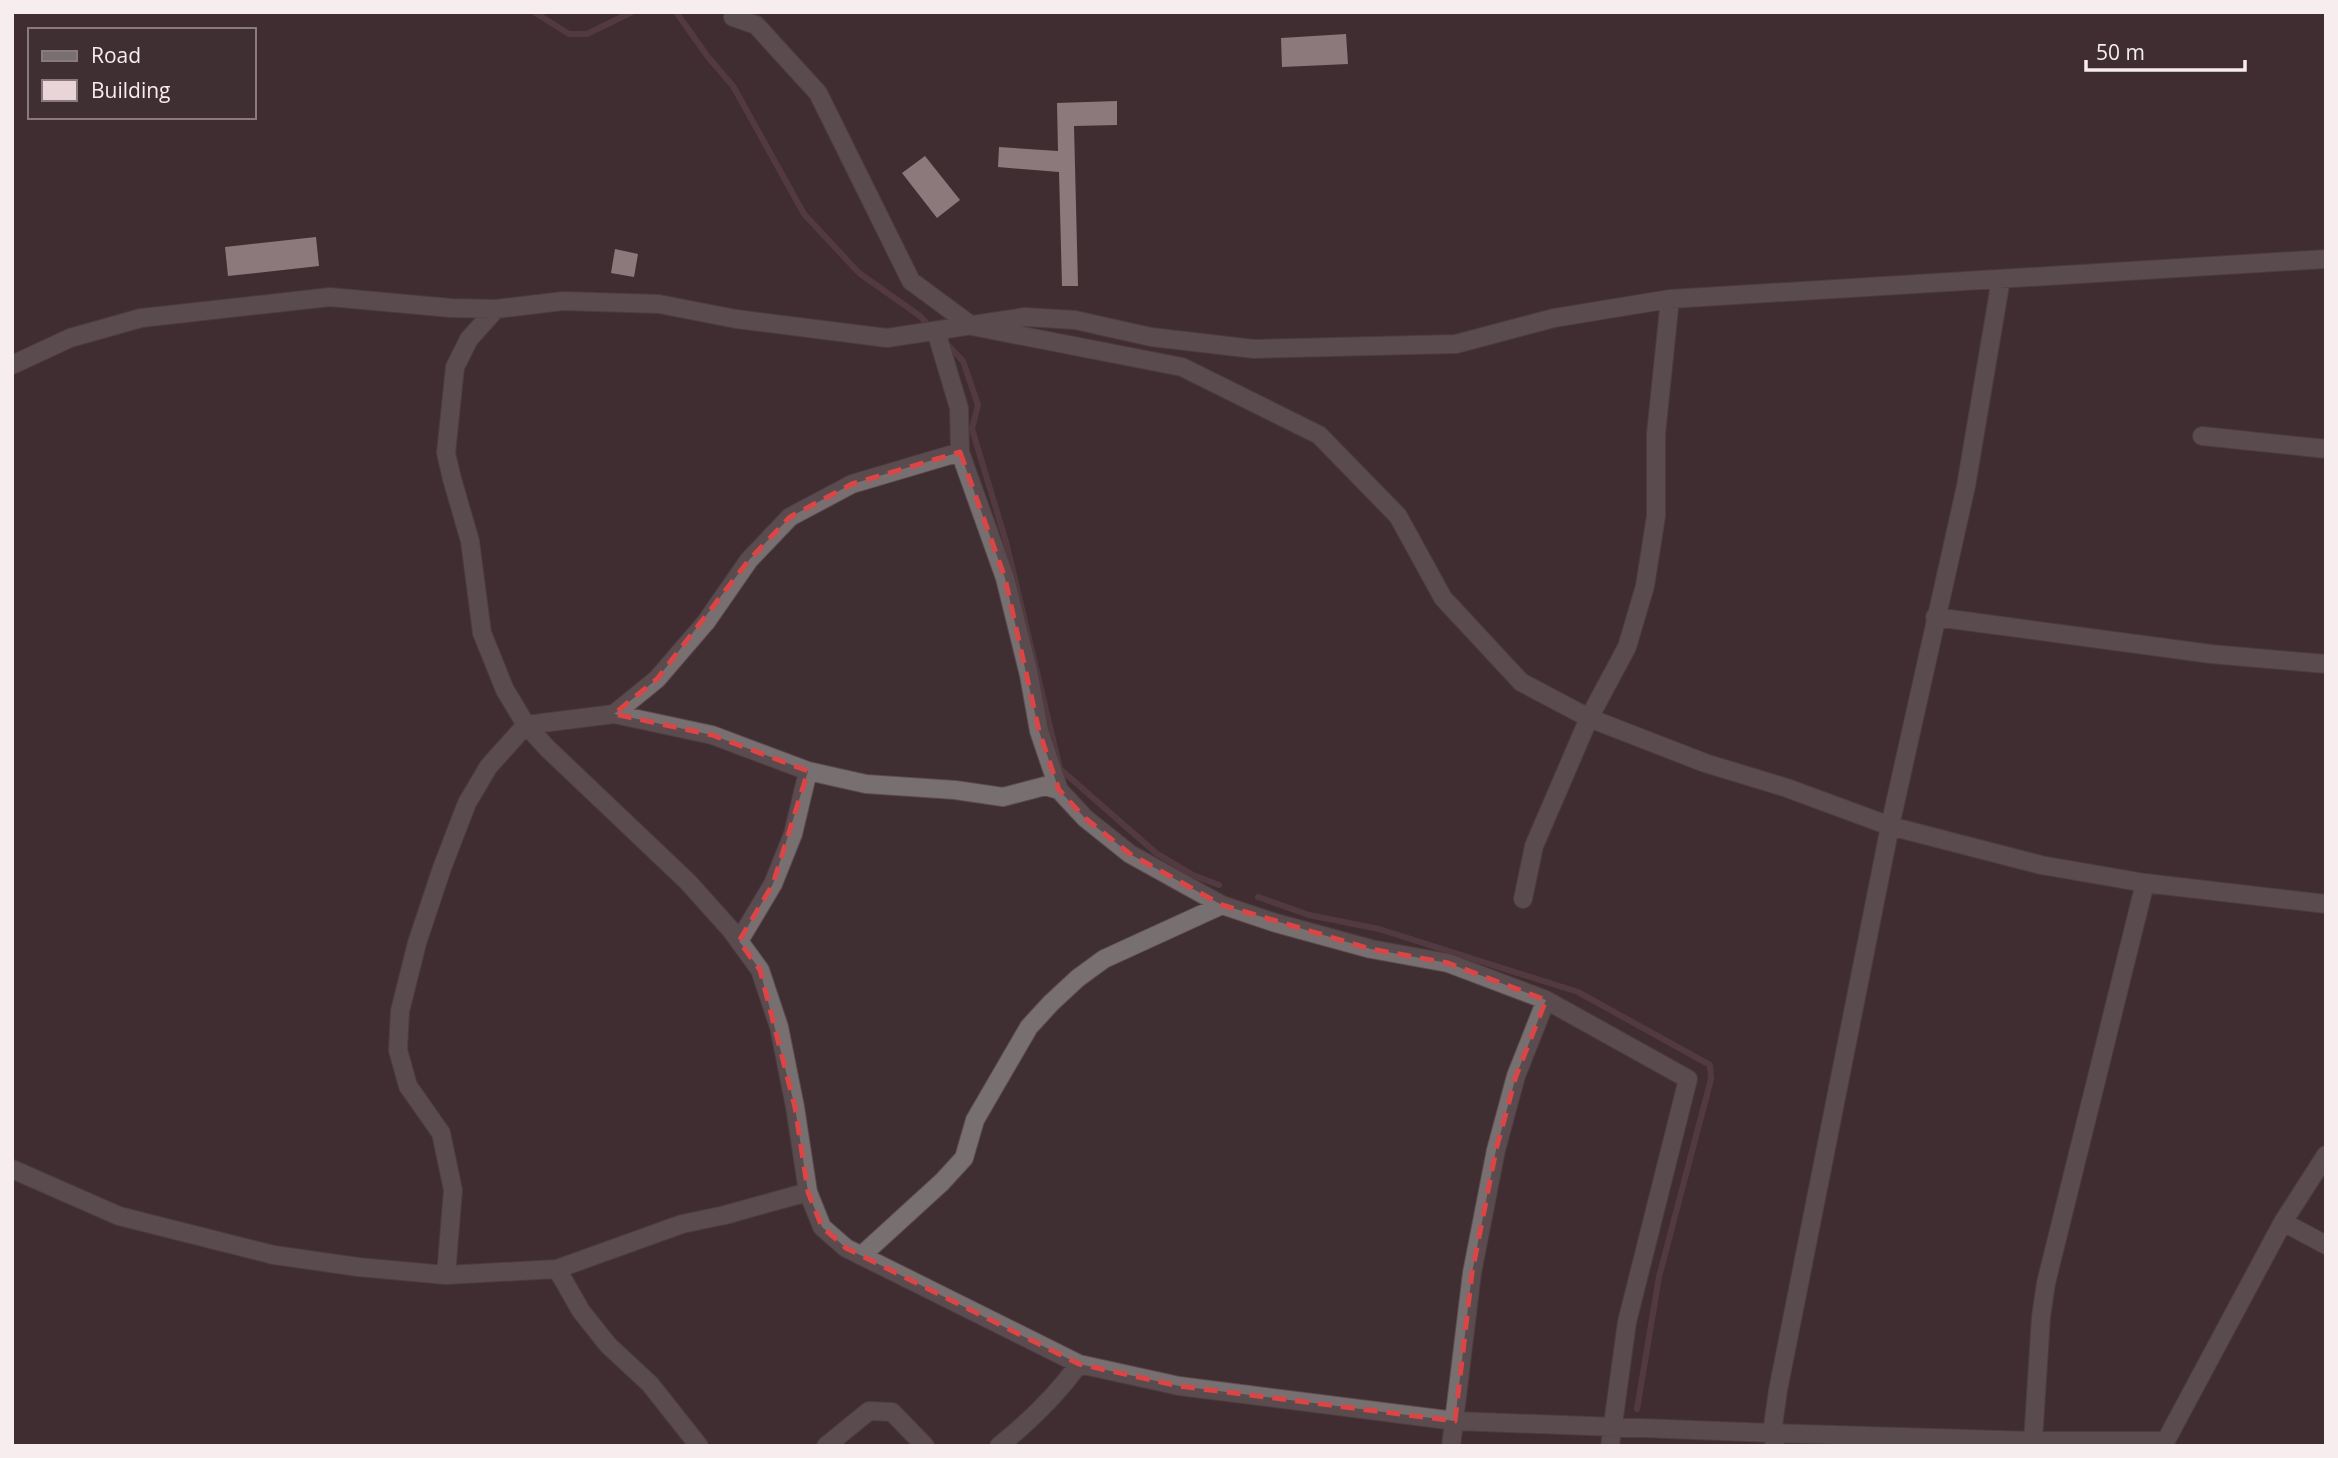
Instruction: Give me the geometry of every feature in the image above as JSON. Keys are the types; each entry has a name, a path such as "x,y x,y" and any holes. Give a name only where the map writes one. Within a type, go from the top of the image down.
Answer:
{"street":[{"path":"733,17 756,25 818,93 911,281 972,326 1182,367 1319,435 1398,516 1443,598 1521,682 1589,718 1705,763 1787,788 1890,826 2041,865 2146,883 2326,904"},
{"path":"12,365 70,338 141,318 330,297 451,308 496,309 563,301 659,304 736,319 887,338 1025,317 1075,320 1151,337 1254,349 1456,344 1554,318 1670,299 2326,259"},
{"path":"1774,1440 1786,1349 1890,826 1966,486 2001,279"},
{"path":"1524,899 1534,846 1589,718 1627,647 1645,586 1656,516 1656,433 1670,299"},
{"path":"496,309 469,340 455,368 446,453 470,541 482,633 505,690 526,726 688,882 739,941 760,970 779,1027 808,1192 822,1227 846,1248 861,1256 1079,1364 1179,1386 1455,1420 1612,1427 1774,1440 2163,1443 2283,1222 2326,1156"},
{"path":"936,331 959,408 961,452 1004,578 1029,675 1039,731 1059,790 1085,818 1130,854 1222,905 1276,923 1371,948 1448,963 1546,1000 1688,1079 1627,1322 1609,1446"},
{"path":"2202,436 2326,449"},
{"path":"614,714 657,678 706,622 748,560 790,517 852,484 961,452"},
{"path":"1935,617 2211,654 2326,664"},
{"path":"446,1275 453,1190 441,1133 408,1086 398,1050 400,1012 417,943 467,803 489,766 526,726 614,714 712,735 808,771 866,783 1003,797 1045,786 1059,790"},
{"path":"739,941 773,884 793,834 808,771"},
{"path":"2034,1441 2041,1317 2046,1283 2146,883"},
{"path":"861,1256 942,1182 964,1158 975,1120 1029,1027 1051,1003 1104,959 1222,905"},
{"path":"1451,1446 1472,1273 1496,1150 1516,1076 1546,1000"},
{"path":"12,1169 119,1216 263,1252 358,1267 446,1275 557,1269 682,1224 808,1192"},
{"path":"2283,1222 2326,1245"},
{"path":"557,1269 587,1320 608,1345 650,1384 699,1446"},
{"path":"999,1446 1033,1419 1059,1392 1079,1364"},
{"path":"826,1446 869,1411 892,1412 925,1446"}],"highlighted area":[{"path":"960,452 1005,578 1039,731 1059,790 1085,818 1130,854 1222,905 1371,949 1448,963 1546,1000 1516,1076 1496,1150 1472,1273 1455,1421 1179,1386 1079,1364 846,1248 822,1227 808,1192 795,1107 760,970 739,941 773,884 808,771 712,735 614,714 657,679 749,560 790,517 852,484"}],"building":[{"path":"1346,34 1348,64 1282,67 1281,38"},
{"path":"1117,101 1117,125 1074,126 1078,286 1062,286 1059,172 998,167 999,147 1058,151 1057,103"},
{"path":"925,156 960,200 937,218 902,173"},
{"path":"316,237 319,266 228,276 225,247"},
{"path":"615,249 638,254 634,277 611,273"}],"waterway":[{"path":"534,12 569,34 587,34 632,12"},
{"path":"676,12 708,57 733,86 804,214 859,273 920,316 931,328"},
{"path":"946,343 963,361 978,405 972,429 1006,542 1060,769 1156,853 1193,875 1219,885"},
{"path":"1258,897 1309,915 1379,929 1578,992 1710,1065 1711,1079 1659,1277 1637,1409"}]}
